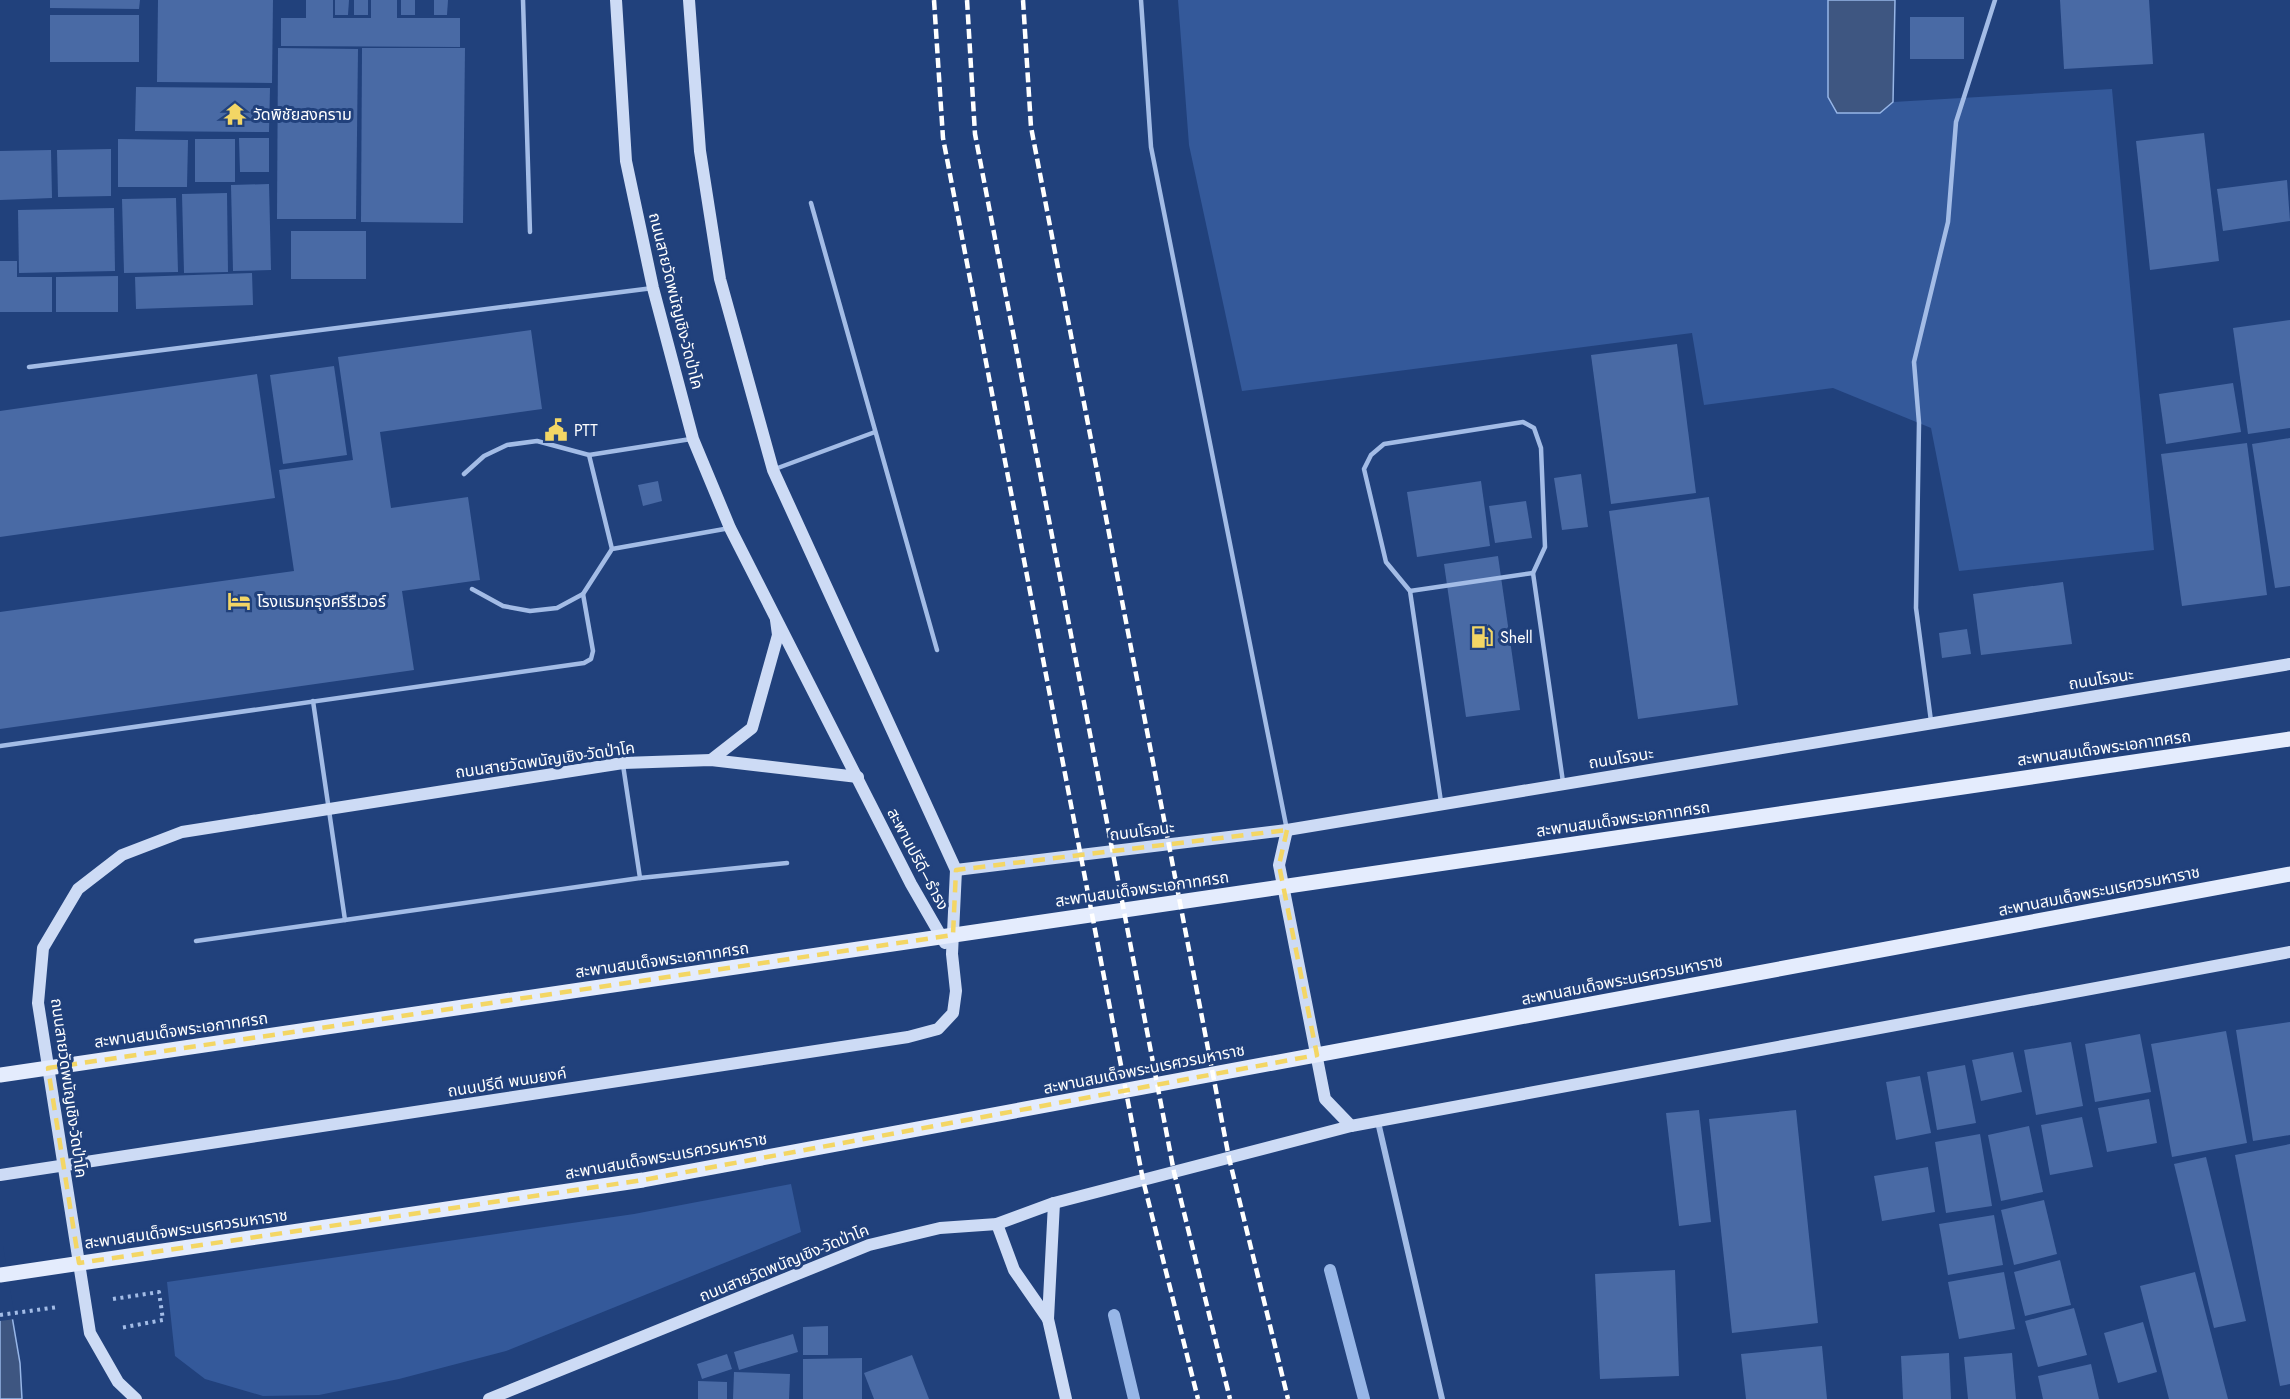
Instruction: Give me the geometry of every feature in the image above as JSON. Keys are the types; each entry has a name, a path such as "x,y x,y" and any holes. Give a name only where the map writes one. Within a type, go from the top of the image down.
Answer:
{"main road":[{"name":"ถนนสายวัดพนัญเชิง-วัดป่าโค","path":"616,0 626,161 653,288 693,439 730,528 858,777"},
{"path":"689,0 700,151 720,279 772,470 956,870 952,954"},
{"path":"711,760 752,728 778,635 774,611"},
{"name":"ถนนโรจนะ","path":"956,870 1287,830 2290,664"},
{"name":"สะพานสมเด็จพระเอกาทศรถ","path":"0,1075 2290,739"},
{"name":"ถนนสายวัดพนัญเชิง-วัดป่าโค","path":"136,1399 118,1382 90,1333 38,1003 43,948 78,889 122,855 182,832 623,763 711,760 858,777"},
{"name":"สะพานปรีดี–ธำรง","path":"858,777 911,884 952,954"},
{"path":"1287,830 1279,865 1325,1099 1351,1126"},
{"name":"สะพานสมเด็จพระนเรศวรมหาราช","path":"0,1275 643,1180 2290,874"},
{"path":"1048,1319 1014,1270 997,1224 1054,1203 1351,1126 2290,952"},
{"name":"ถนนปรีดี พนมยงค์","path":"0,1175 908,1037 938,1029 953,1013 956,991 952,954"},
{"path":"1054,1203 1048,1319 1066,1399"},
{"name":"ถนนสายวัดพนัญเชิง-วัดป่าโค","path":"489,1399 869,1245 940,1228 997,1224"}],"street":[{"path":"1378,1122 1442,1399"}],"lane":[{"path":"523,0 530,232"},
{"path":"1141,0 1151,147 1287,830"},
{"path":"1931,724 1916,608 1919,423 1914,362 1948,222 1956,122 1995,0"},
{"path":"811,203 937,650"},
{"path":"29,367 653,288"},
{"path":"1441,805 1410,591 1386,562 1364,469 1371,455 1384,444 1523,422 1534,428 1541,448 1545,547 1533,573 1563,784"},
{"path":"772,470 875,432"},
{"path":"464,474 484,456 507,445 537,441 589,455 693,439"},
{"path":"472,589 503,606 530,611 557,608 583,594 612,549 589,455"},
{"path":"612,549 730,528"},
{"path":"1410,591 1533,573"},
{"path":"0,746 584,663 591,659 593,651 583,594"},
{"path":"313,701 345,920"},
{"path":"623,763 640,878"},
{"path":"196,941 640,878 787,862"}],"path":[{"path":"90,1333 163,1320 159,1292"}],"highlighted area":[{"path":"1287,830 1279,865 1317,1055 643,1180 79,1263 48,1068 953,935 956,870"}],"shaded area":[{"path":"1178,0 1828,0 1828,97 1880,113 1893,102 2112,89 2154,550 1959,571 1931,428 1833,388 1704,405 1692,333 1242,391 1189,145"},
{"path":"1828,0 1895,0 1893,102 1880,113 1837,113 1828,97"},
{"path":"791,1184 801,1232 506,1351 399,1379 319,1395 263,1396 205,1379 175,1356 167,1282 634,1214"},
{"path":"0,1246 20,1363 22,1399 0,1399"}],"pier":[{"path":"0,1244 3,1246 15,1319 0,1321"}],"building":[{"path":"50,0 140,0 139,9 50,8"},
{"path":"158,0 273,0 272,83 157,82"},
{"path":"306,0 333,0 333,18 371,18 371,0 397,0 397,18 460,18 460,47 281,46 281,18 306,18"},
{"path":"335,0 349,0 348,15 335,15"},
{"path":"354,0 368,0 368,15 354,15"},
{"path":"401,0 415,0 415,15 401,15"},
{"path":"434,0 448,0 447,15 434,15"},
{"path":"2060,0 2149,0 2153,64 2064,69"},
{"path":"50,15 139,15 139,62 50,62"},
{"path":"1910,17 1964,17 1964,59 1910,59"},
{"path":"278,48 358,49 356,219 277,219"},
{"path":"362,48 465,48 463,223 361,222"},
{"path":"136,87 270,88 269,132 135,131"},
{"path":"2204,133 2219,261 2150,270 2136,141"},
{"path":"239,138 269,138 269,172 240,172"},
{"path":"118,139 188,140 187,187 118,187"},
{"path":"195,139 235,139 235,182 195,182"},
{"path":"111,149 111,196 58,197 57,150"},
{"path":"51,150 52,198 0,200 0,151"},
{"path":"2287,180 2290,221 2223,231 2217,189"},
{"path":"269,184 271,270 233,271 231,185"},
{"path":"227,193 228,272 184,273 182,194"},
{"path":"176,198 178,272 124,273 122,199"},
{"path":"114,208 115,271 19,273 18,210"},
{"path":"291,231 366,231 366,279 291,279"},
{"path":"0,261 17,261 17,277 52,277 52,312 0,312"},
{"path":"252,273 253,305 136,309 135,277"},
{"path":"118,276 118,312 56,312 56,277"},
{"path":"2290,320 2290,428 2248,434 2233,328"},
{"name":"โรงแรมกรุงศรีรืเวอร์","path":"531,330 542,409 380,432 391,508 468,497 480,580 402,591 414,670 0,729 0,612 294,571 279,470 353,460 338,357"},
{"path":"1677,344 1696,493 1611,504 1591,355"},
{"path":"334,366 347,455 283,464 270,375"},
{"path":"257,374 275,498 0,537 0,411"},
{"path":"2233,383 2241,432 2166,444 2159,394"},
{"path":"2290,438 2290,586 2275,588 2252,444"},
{"path":"2247,443 2267,595 2182,606 2161,454"},
{"path":"1581,474 1588,527 1562,530 1554,478"},
{"path":"658,481 662,501 643,506 638,485"},
{"path":"1481,481 1490,546 1417,557 1407,492"},
{"path":"1709,497 1738,705 1638,719 1609,511"},
{"path":"1526,501 1532,538 1495,543 1489,506"},
{"name":"Shell","path":"1498,556 1520,710 1466,717 1444,564"},
{"path":"2063,582 2072,644 1981,655 1973,594"},
{"path":"1967,629 1971,654 1942,658 1939,633"},
{"path":"2290,1022 2290,1135 2253,1141 2236,1030"},
{"path":"2226,1031 2247,1143 2172,1157 2151,1044"},
{"path":"2140,1034 2151,1092 2095,1102 2085,1044"},
{"path":"2071,1042 2083,1106 2036,1115 2024,1050"},
{"path":"2013,1052 2022,1092 1981,1101 1972,1060"},
{"path":"1965,1065 1976,1123 1937,1130 1927,1072"},
{"path":"1920,1076 1931,1133 1896,1140 1886,1082"},
{"path":"2149,1099 2157,1143 2107,1152 2098,1108"},
{"path":"1699,1110 1711,1222 1679,1226 1666,1113"},
{"path":"1796,1110 1818,1323 1732,1333 1709,1119"},
{"path":"2082,1117 2093,1167 2050,1175 2041,1125"},
{"path":"2029,1126 2043,1192 2001,1201 1988,1135"},
{"path":"1980,1134 1992,1206 1946,1213 1935,1142"},
{"path":"2290,1144 2290,1384 2280,1386 2235,1155"},
{"path":"2206,1157 2246,1321 2214,1328 2174,1164"},
{"path":"1928,1167 1935,1212 1882,1221 1874,1176"},
{"path":"2044,1200 2057,1254 2014,1265 2001,1210"},
{"path":"1994,1215 2003,1265 1948,1275 1939,1224"},
{"path":"2060,1260 2071,1305 2025,1316 2014,1272"},
{"path":"1675,1270 1679,1376 1600,1379 1595,1274"},
{"path":"2004,1272 2015,1329 1959,1339 1948,1282"},
{"path":"2195,1272 2228,1399 2169,1399 2140,1286"},
{"path":"2074,1308 2087,1355 2038,1367 2025,1321"},
{"path":"2143,1322 2157,1372 2118,1383 2104,1333"},
{"path":"828,1326 828,1355 803,1355 803,1327"},
{"path":"793,1334 798,1352 739,1370 734,1352"},
{"path":"1822,1346 1827,1399 1746,1399 1741,1354"},
{"path":"1949,1353 1951,1399 1903,1399 1901,1356"},
{"path":"2012,1353 2016,1399 1968,1399 1964,1357"},
{"path":"727,1354 732,1369 702,1379 697,1364"},
{"path":"912,1355 929,1399 874,1399 864,1373"},
{"path":"862,1358 862,1399 803,1399 803,1359"},
{"path":"2091,1364 2099,1399 2043,1399 2038,1376"},
{"path":"734,1372 790,1374 789,1399 733,1399"},
{"path":"698,1381 727,1382 727,1399 698,1399"}],"waterway":[{"path":"1330,1270 1364,1399"},
{"path":"1114,1315 1134,1399"}],"railway":[{"path":"934,0 943,138 1143,1180 1198,1399"},
{"path":"967,0 975,134 1174,1172 1230,1399"},
{"path":"1023,0 1031,127 1229,1158 1288,1399"}],"place":[{"name":"วัดพิชัยสงคราม","path":"235,114"},
{"name":"PTT","path":"556,430"},
{"name":"โรงแรมกรุงศรีรืเวอร์","path":"239,601"},
{"name":"Shell","path":"1482,637"}]}
